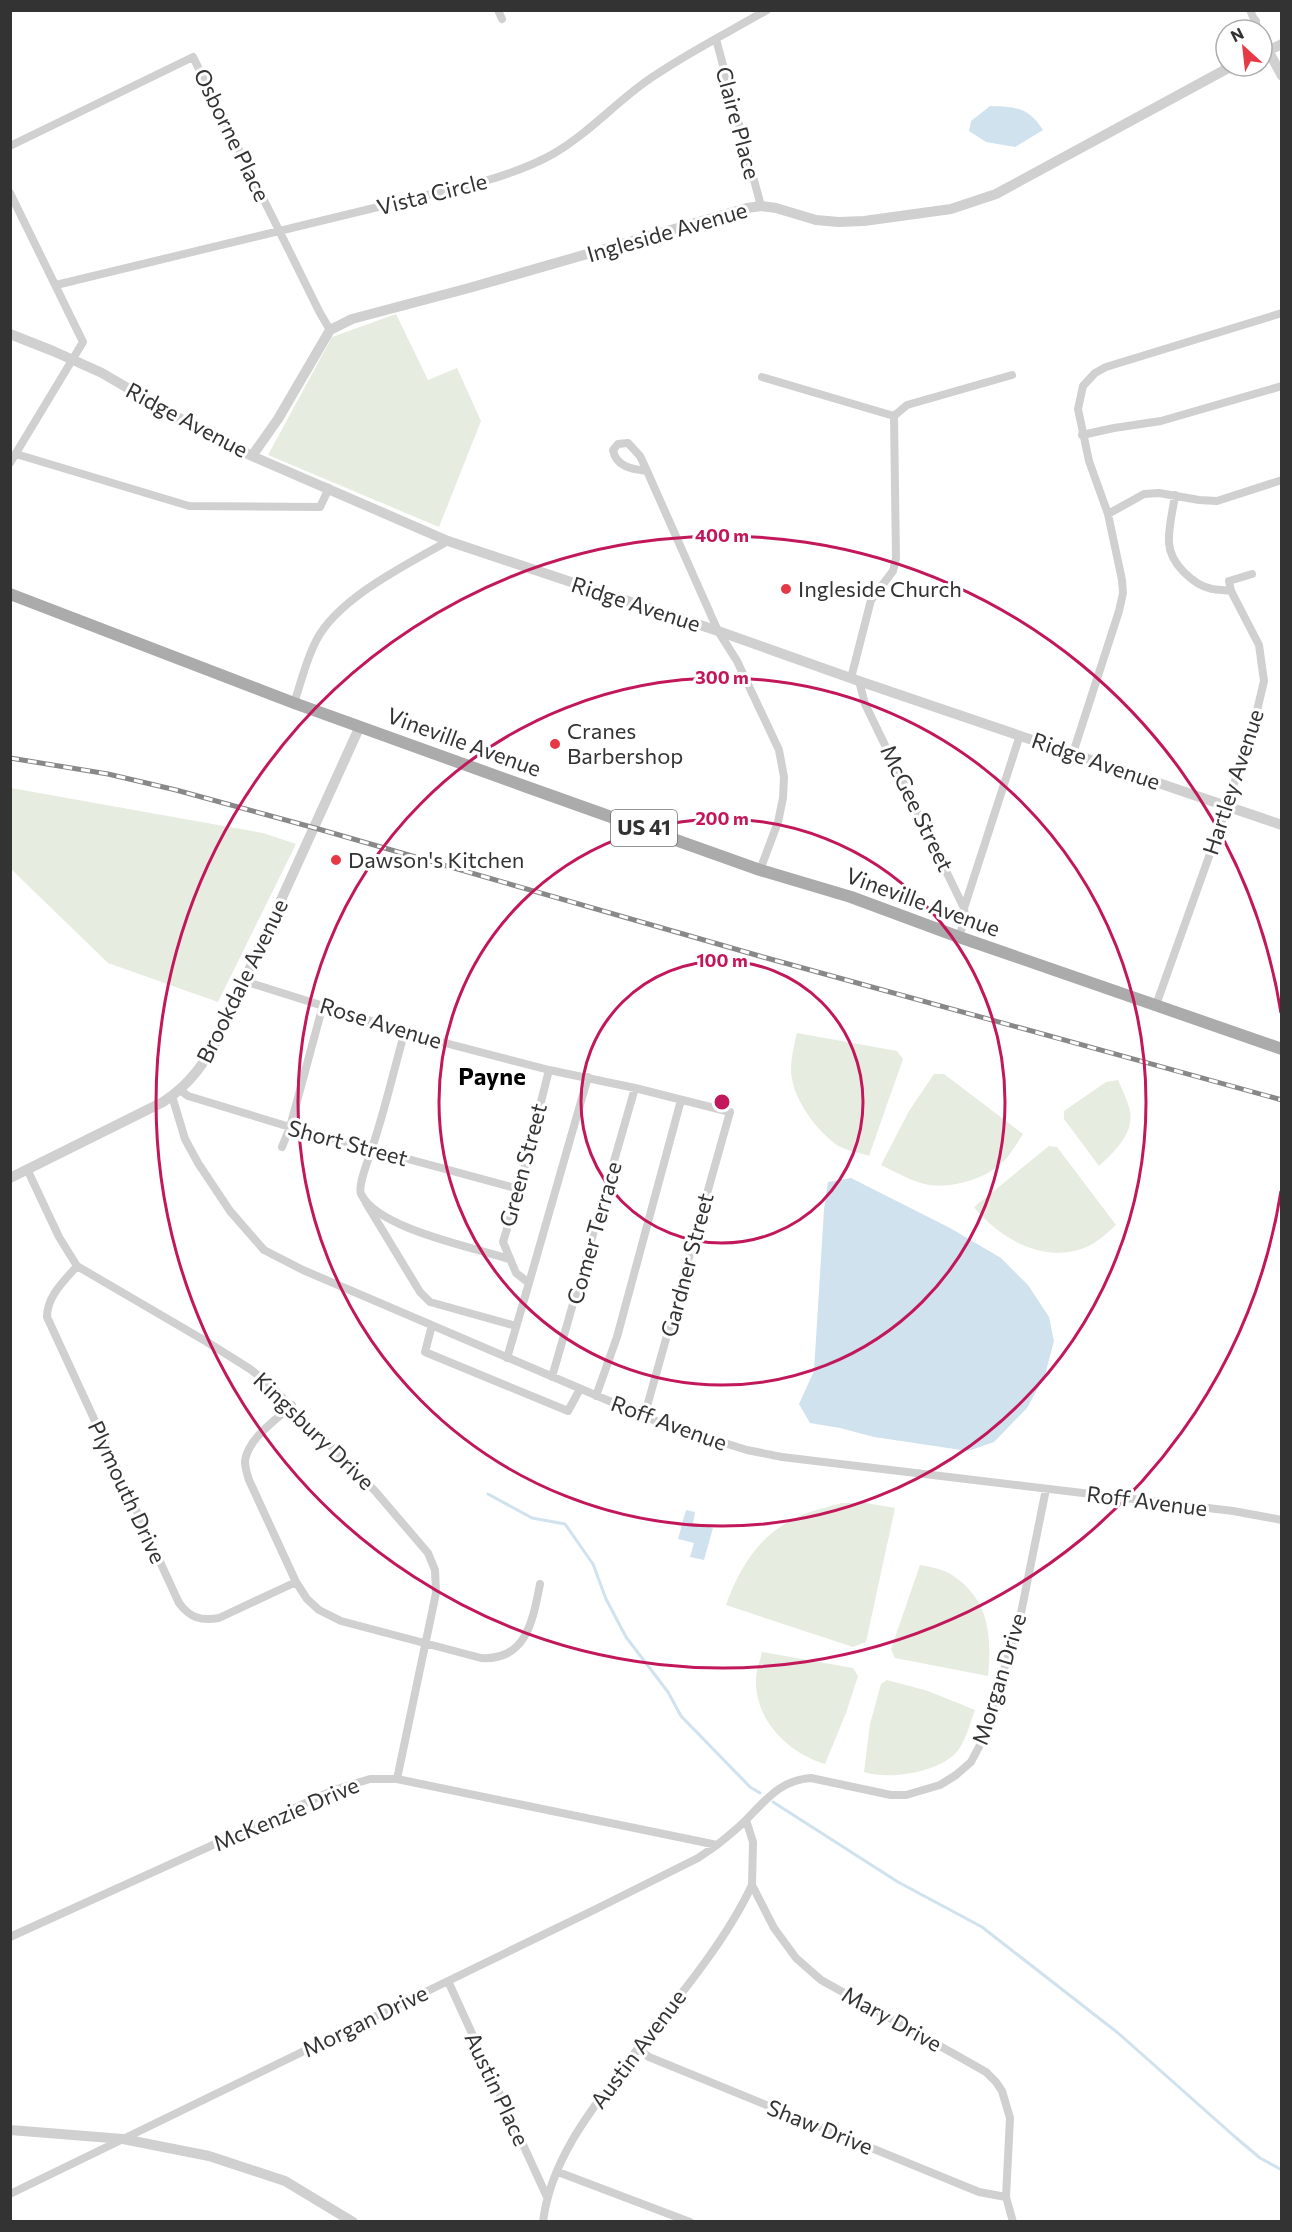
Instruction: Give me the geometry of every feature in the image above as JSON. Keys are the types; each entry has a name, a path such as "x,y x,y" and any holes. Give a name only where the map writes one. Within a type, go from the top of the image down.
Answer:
{"main road":[{"name":"Vineville Avenue","path":"10,594 294,703 760,870 851,897 1281,1049"}],"street":[{"path":"498,10 502,19"},
{"name":"Vista Circle","path":"56,285 481,182 530,166 571,142 664,68 767,10"},
{"name":"Claire Place","path":"716,39 760,206"},
{"name":"Osborne Place","path":"10,147 193,57 330,330"},
{"name":"Ingleside Avenue","path":"330,330 352,319 469,288 747,208 760,206 776,208 816,220 839,222 864,221 951,209 996,194 1214,76"},
{"path":"10,192 82,342 10,463"},
{"path":"1073,753 1123,593 1108,513 1099,492 1082,435 1078,402 1083,386 1091,376 1117,363 1281,313"},
{"path":"252,456 279,419 330,330"},
{"name":"Ridge Avenue","path":"10,334 102,373 177,417 252,456 448,541 718,631 1281,825"},
{"path":"894,416 907,405 1012,375"},
{"path":"762,377 894,416"},
{"path":"1082,435 1161,422 1281,386"},
{"path":"855,680 871,600 893,571 896,558 894,416"},
{"path":"647,471 630,469 621,464 614,458 613,450 618,444 628,443 634,448 647,471 718,631 737,661 777,745 784,777 782,805 760,870"},
{"path":"16,453 189,506 320,507 329,488"},
{"path":"1108,513 1144,494 1159,493 1217,501 1281,480"},
{"path":"1175,495 1169,543 1172,556 1184,571 1200,585 1232,591 1229,581 1252,574"},
{"path":"294,703 316,641 336,616 370,588 448,541"},
{"name":"Hartley Avenue","path":"1156,1005 1227,806 1256,715 1264,681 1259,645 1232,591"},
{"name":"McGee Street","path":"855,680 964,908"},
{"name":"Brookdale Avenue","path":"10,1178 176,1093 207,1060 360,726"},
{"path":"959,937 965,918 964,908 1020,735"},
{"name":"Rose Avenue","path":"244,981 405,1031 549,1070 588,1077 730,1112"},
{"path":"282,1147 290,1127 323,1005"},
{"path":"405,1031 360,1190 362,1196 420,1292 430,1302 516,1326"},
{"name":"Green Street","path":"529,1283 516,1273 502,1242 519,1189 549,1070"},
{"path":"507,1358 588,1077"},
{"name":"Comer Terrace","path":"552,1377 635,1088"},
{"name":"Short Street","path":"176,1093 290,1127 519,1189"},
{"name":"Roff Avenue","path":"176,1093 180,1126 198,1163 230,1210 264,1250 303,1270 644,1417 718,1442 782,1457 1233,1511 1281,1520"},
{"path":"596,1396 617,1337 681,1100"},
{"name":"Gardner Street","path":"644,1417 730,1112"},
{"name":"Kingsbury Drive","path":"27,1169 58,1237 77,1266 250,1369 292,1405 375,1491 415,1537 433,1562 436,1593 398,1779"},
{"path":"362,1196 385,1217 401,1226 509,1259"},
{"name":"Plymouth Drive","path":"77,1266 55,1292 48,1304 47,1317 179,1603 191,1616 206,1620 219,1618 296,1582"},
{"path":"432,1325 425,1352 568,1412 580,1389"},
{"path":"292,1405 258,1436 249,1448 245,1463 249,1480 296,1582 307,1599 332,1618 481,1658 493,1659 510,1652 528,1632 540,1584"},
{"name":"Morgan Drive","path":"746,1821 770,1794 801,1778 819,1779 891,1795 906,1795 940,1785 956,1775 971,1761 983,1739 1021,1613 1046,1489"},
{"name":"McKenzie Drive","path":"10,1936 334,1790 370,1779 398,1779 717,1845"},
{"path":"717,1845 746,1821 753,1842 752,1886"},
{"name":"Morgan Drive","path":"10,2194 698,1858 717,1845"},
{"name":"Austin Avenue","path":"543,2222 547,2197 566,2150 734,1920 752,1886"},
{"name":"Mary Drive","path":"752,1886 783,1942 807,1969 821,1980 986,2072 996,2082 1010,2118 1006,2197 1013,2222"},
{"name":"Austin Place","path":"448,1981 547,2197"},
{"name":"Shaw Drive","path":"638,2049 649,2057 968,2187 996,2197 1006,2197"},
{"path":"10,2130 123,2139 209,2156 285,2181 353,2222"},
{"path":"558,2172 690,2222"}],"shaded area":[{"path":"396,314 428,380 457,368 481,421 439,527 268,455 332,337"},
{"path":"11,788 263,833 296,844 218,1002 108,963 11,869"},
{"path":"797,1033 897,1051 903,1059 869,1156 834,1143 812,1120 799,1100 791,1069"},
{"path":"934,1074 944,1074 1023,1134 1007,1158 988,1173 969,1181 938,1186 923,1184 881,1165 909,1111"},
{"path":"1118,1080 1130,1111 1129,1127 1122,1142 1099,1166 1064,1119 1064,1111 1106,1082"},
{"path":"1049,1146 1057,1147 1116,1225 1094,1243 1078,1250 1061,1253 1045,1252 1028,1247 998,1230 974,1207"},
{"path":"842,1503 866,1503 895,1508 866,1642 853,1647 726,1605 745,1564 775,1531 802,1515"},
{"path":"920,1565 949,1573 974,1595 981,1607 988,1632 988,1676 895,1658 891,1649"},
{"path":"762,1652 853,1668 858,1676 825,1764 798,1752 776,1733 768,1721 757,1695 756,1677"},
{"path":"887,1680 928,1691 975,1710 959,1750 955,1754 936,1766 911,1773 886,1775 864,1772 870,1724 881,1684"}],"water":[{"path":"990,106 1021,110 1032,117 1043,130 1015,147 986,142 969,131 971,121"},
{"path":"851,1178 950,1228 1001,1258 1028,1285 1049,1317 1054,1341 1045,1375 1027,1408 994,1442 968,1451 874,1437 810,1423 799,1404 814,1371 824,1209 828,1182"},
{"path":"686,1510 695,1512 693,1523 713,1528 704,1560 690,1557 694,1543 678,1539"}],"waterway":[{"path":"488,1494 532,1518 565,1524 593,1564 606,1599 626,1637 668,1692 681,1716 750,1787 760,1793"},
{"path":"773,1802 898,1882 982,1927 1118,2033 1260,2158 1282,2170"}],"railway":[{"path":"10,758 108,774 176,790 763,957 1282,1100"}],"place":[{"name":"Ingleside Church","path":"786,589"},
{"name":"Cranes Barbershop","path":"555,744"},
{"name":"Dawson's Kitchen","path":"336,860"}],"district":[{"name":"Payne","path":"492,1077"}]}
